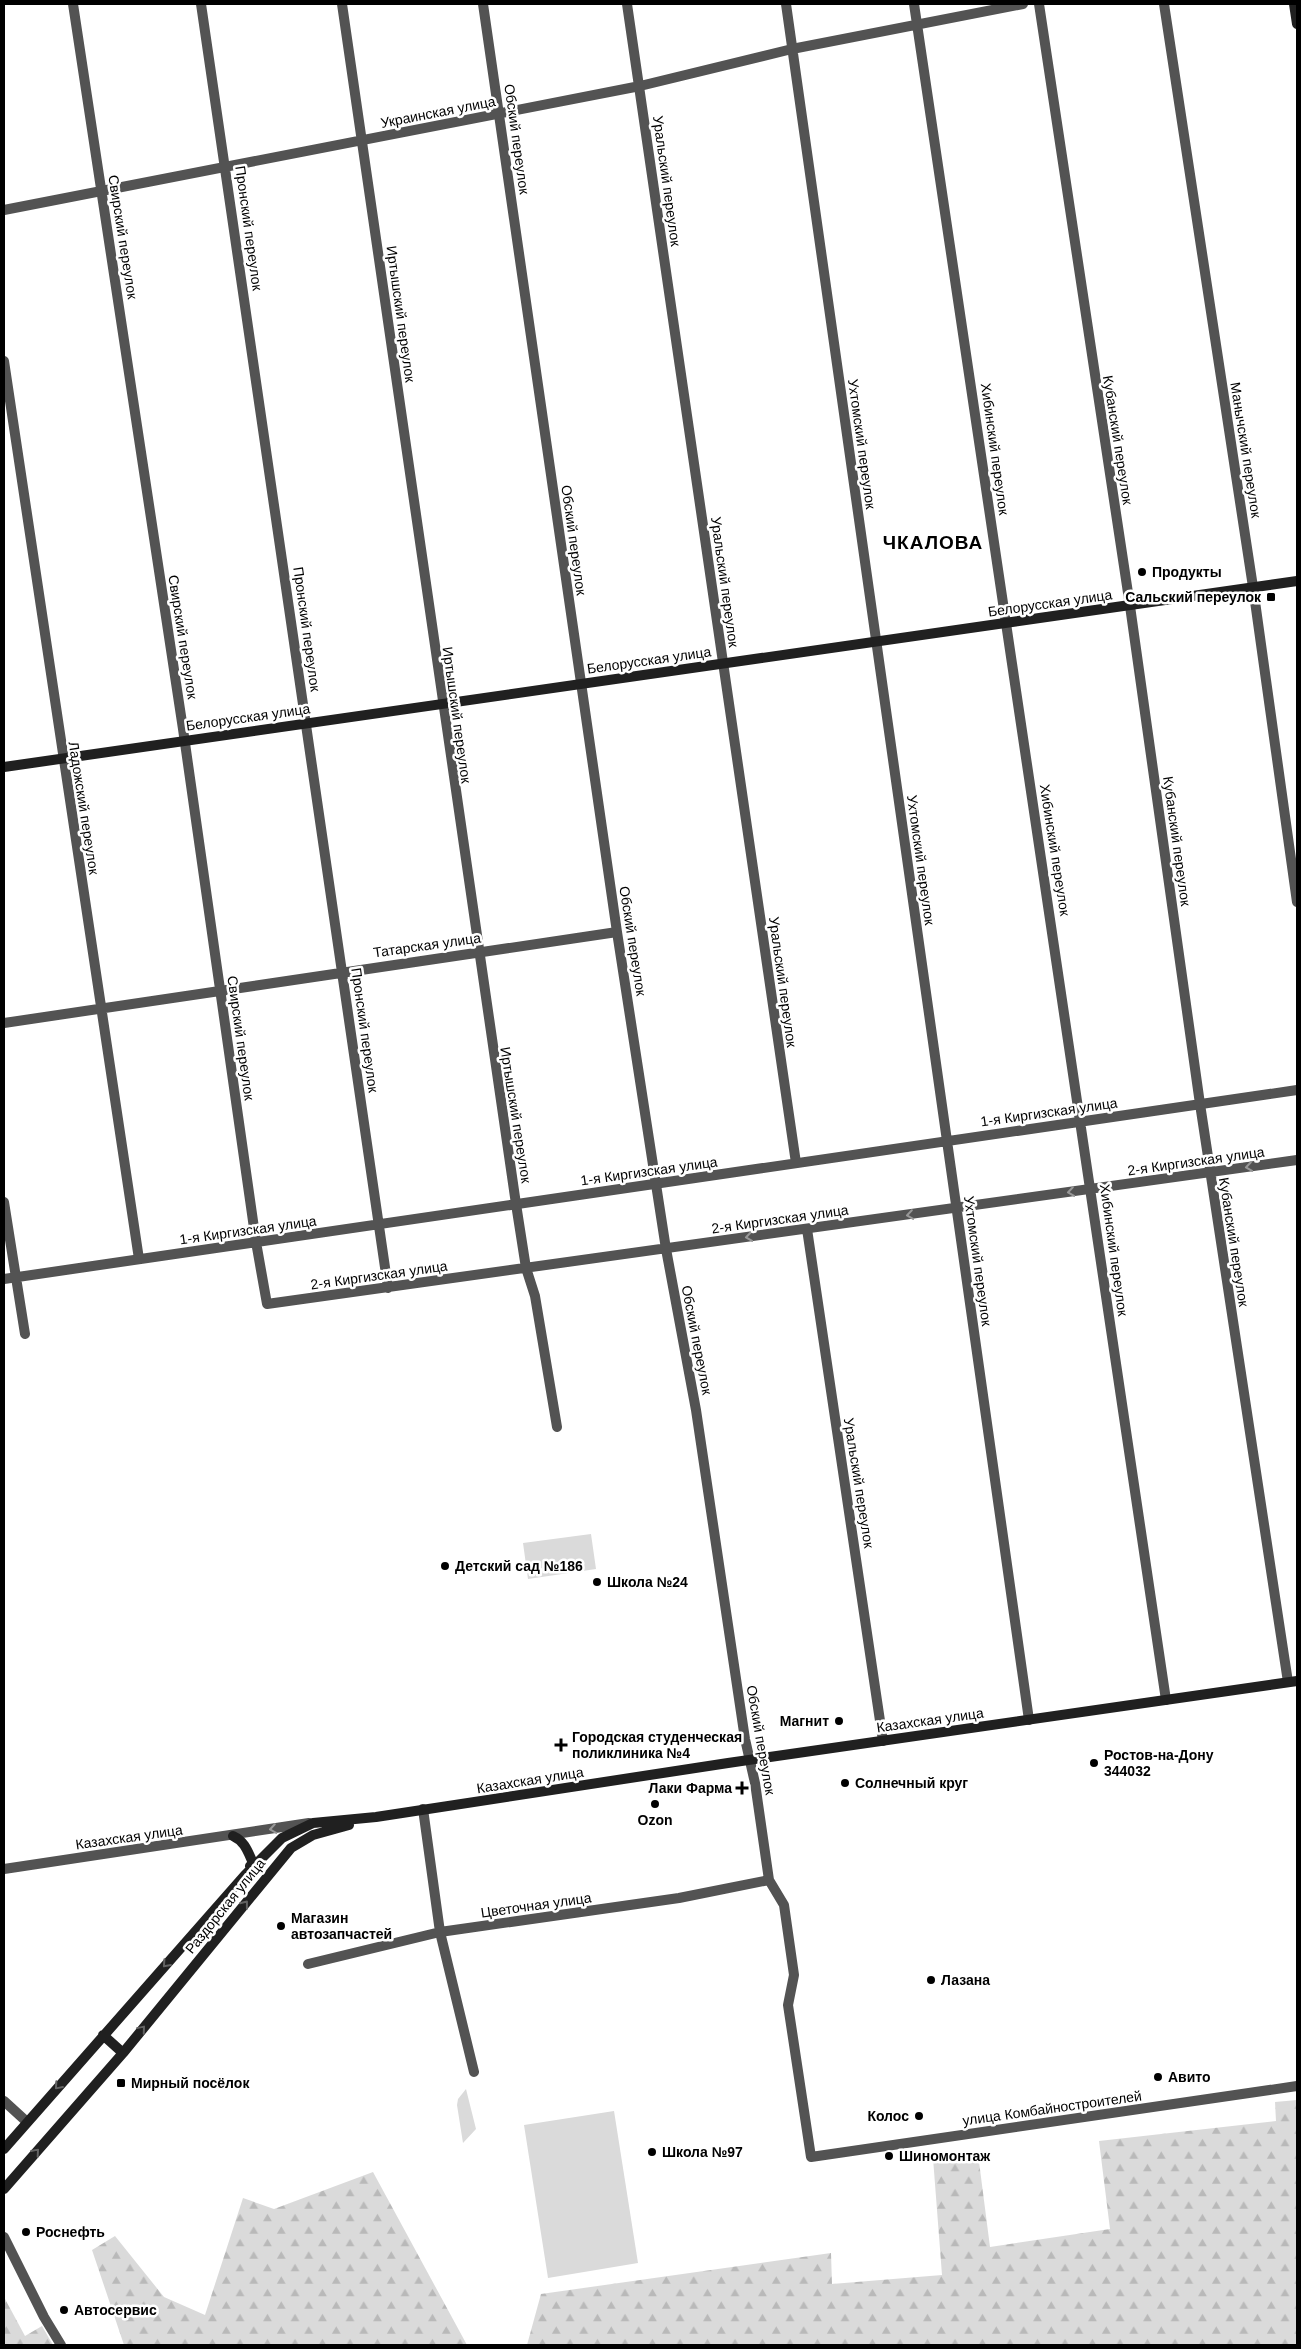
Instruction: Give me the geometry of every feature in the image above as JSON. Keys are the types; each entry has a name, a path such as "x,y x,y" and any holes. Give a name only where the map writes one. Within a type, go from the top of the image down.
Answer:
{"main road":[{"path":"1294,4 1297,24"},
{"name":"Белорусская улица","path":"4,767 1297,581"},
{"name":"Казахская улица","path":"313,1823 376,1817 750,1760 1293,1682"},
{"name":"Раздорская улица","path":"4,2189 122,2053 292,1848 314,1835 376,1817"},
{"name":"Раздорская улица","path":"4,2149 254,1865 282,1838 313,1823"},
{"path":"233,1836 244,1842 254,1865"},
{"path":"103,2035 122,2053"}],"street":[{"name":"Свирский переулок","path":"73,4 185,740 256,1242 267,1304"},
{"name":"Пронский переулок","path":"201,4 388,1288"},
{"name":"Иртышский переулок","path":"342,4 516,1204 526,1268 535,1296 557,1427"},
{"name":"Обский переулок","path":"483,4 617,932 666,1249 696,1410 745,1739 769,1880"},
{"name":"Уральский переулок","path":"627,4 796,1163"},
{"name":"Ухтомский переулок","path":"786,4 1029,1720"},
{"name":"Хибинский переулок","path":"914,4 1082,1122 1166,1700"},
{"name":"Украинская улица","path":"4,210 640,86 792,49 1022,4"},
{"name":"Кубанский переулок","path":"1038,4 1130,606 1210,1172 1293,1682"},
{"name":"Манычский переулок","path":"1164,4 1253,587 1297,902"},
{"name":"Ладожский переулок","path":"4,361 138,1260"},
{"name":"Татарская улица","path":"4,1023 617,932"},
{"name":"1-я Киргизская улица","path":"4,1279 1297,1090"},
{"name":"2-я Киргизская улица","path":"267,1304 1297,1160"},
{"path":"4,1202 25,1334"},
{"name":"Уральский переулок","path":"807,1229 883,1741"},
{"path":"422,1809 440,1932 474,2072"},
{"name":"Казахская улица","path":"4,1869 313,1823"},
{"name":"Цветочная улица","path":"308,1964 440,1932 679,1898 769,1880"},
{"name":"улица Комбайностроителей","path":"769,1880 784,1905 794,1976 788,2005 811,2157 1297,2086"},
{"path":"4,2101 27,2122"},
{"path":"4,2237 44,2317 61,2345"}],"green space":[{"path":"591,1534 596,1569 528,1579 523,1543"},
{"path":"466,2089 476,2129 463,2143 457,2105 458,2099"},
{"path":"1297,2100 1297,2345 527,2345 541,2294 831,2253 832,2284 942,2275 933,2158 978,2154 990,2247 1110,2229 1099,2141 1276,2121 1275,2102"},
{"path":"614,2111 638,2263 548,2278 524,2125"},
{"path":"373,2172 467,2345 124,2345 92,2250 115,2236 164,2297 205,2315 243,2198 274,2209"},
{"path":"4,2297 25,2336 42,2326 53,2345 4,2345"}],"place":[{"name":"Продукты","path":"1142,572"},
{"name":"Сальский переулок","path":"1271,597"},
{"name":"Детский сад №186","path":"445,1566"},
{"name":"Школа №24","path":"597,1582"},
{"name":"Магнит","path":"839,1721"},
{"name":"Городская студенческая поликлиника №4","path":"561,1745"},
{"name":"Ростов-на-Дону 344032","path":"1094,1763"},
{"name":"Солнечный круг","path":"845,1783"},
{"name":"Лаки Фарма","path":"742,1788"},
{"name":"Ozon","path":"655,1804"},
{"name":"Магазин автозапчастей","path":"281,1926"},
{"name":"Лазана","path":"931,1980"},
{"name":"Авито","path":"1158,2077"},
{"name":"Мирный посёлок","path":"121,2083"},
{"name":"Колос","path":"919,2116"},
{"name":"Школа №97","path":"652,2152"},
{"name":"Шиномонтаж","path":"889,2156"},
{"name":"Роснефть","path":"26,2232"},
{"name":"Автосервис","path":"64,2310"}],"district":[{"name":"ЧКАЛОВА","path":"933,542"}]}
